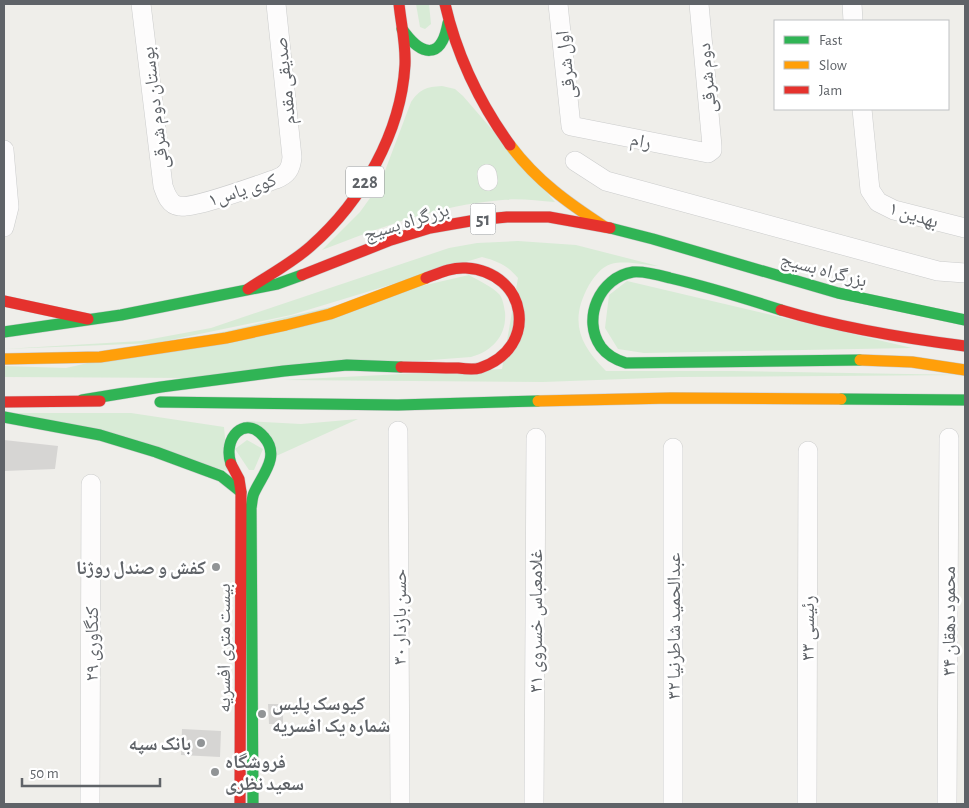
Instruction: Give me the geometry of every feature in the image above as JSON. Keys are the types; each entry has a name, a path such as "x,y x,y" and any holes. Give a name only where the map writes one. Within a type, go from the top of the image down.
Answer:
{"main road":[{"name":"228","path":"248,290 311,246 341,215 357,195 376,163 394,123 404,84 405,64 400,4"},
{"path":"445,4 448,23 472,82 494,121 527,167 564,200 605,227"},
{"path":"402,29 413,45 428,51 436,50 447,34 448,23"},
{"name":"بزرگراه بسیج","path":"4,332 92,320 278,284 352,257 391,240 438,226 507,216 549,217 605,227 653,238 838,292 965,320"},
{"path":"4,359 89,358 199,343 280,327 328,314 401,285 456,268 467,268 490,274 505,282 518,301 521,319 518,332 510,349 497,361 478,369 347,365 284,371 82,400"},
{"path":"965,346 874,333 809,318 693,282 634,272 618,276 604,287 596,303 593,317 595,333 600,346 614,359 626,363 860,360 941,364 965,370"},
{"path":"4,301 92,320"},
{"path":"4,402 82,400 398,405 671,398 965,400"},
{"path":"4,418 100,435 156,452 221,476 241,492"},
{"name":"بیست متری افسریه","path":"240,804 241,492 239,478 231,465 229,449 232,435 238,430 254,429 267,440 271,458 268,470 253,495 251,508 253,804"}],"street":[{"name":"بوستان دوم شرقی","path":"141,4 163,186 166,196 171,203 179,206"},
{"name":"صدیقی مقدم","path":"276,4 292,157"},
{"name":"اول شرقی","path":"558,4 571,126"},
{"name":"دوم شرقی","path":"699,4 712,146 710,152"},
{"path":"852,4 853,20"},
{"name":"بهدین ۱","path":"862,110 870,190 878,202 894,210 965,228"},
{"name":"رام","path":"571,126 710,152"},
{"path":"4,150 9,207 4,227"},
{"name":"کوی یاس۱","path":"179,206 196,204 285,175 291,167 292,157"},
{"path":"575,161 606,181 938,271 965,273"},
{"name":"حسن بازدار ۳۰","path":"398,431 400,804"},
{"name":"غلامعباس خسروی ۳۱","path":"534,804 536,438"},
{"name":"محمود دهقان ۳۴","path":"947,804 949,438"},
{"name":"عبدالحمید شاطرنیا ۳۲","path":"673,448 673,804"},
{"name":"رئیسی ۳۳","path":"806,804 808,451"},
{"name":"کنگاوری ۲۹","path":"90,804 91,484"}],"green space":[{"path":"416,4 429,4 431,24 425,29 420,27"},
{"path":"442,86 455,89 463,96 555,202 508,199 455,207 388,225 322,250 360,212 380,184 411,102 417,94 424,90"},
{"path":"518,241 576,245 658,266 628,263 607,265 589,285 579,310 578,321 583,341 606,371 965,375 679,377 543,382 283,380 502,369 518,278 502,264 482,257 291,315 156,343 4,349 141,341 211,328 449,248 477,243"},
{"path":"469,275 499,294 505,312 504,328 497,341 486,351 471,357 190,378 4,377 4,366 66,368"},
{"path":"627,281 912,348 644,353 618,349 605,328 609,295"},
{"path":"11,413 131,413 224,427 228,471"},
{"path":"358,419 274,457 246,421 301,424"},
{"path":"247,440 263,449 254,470 249,470 235,449"}],"building":[{"path":"4,440 58,446 55,469 4,471"},
{"path":"268,704 283,704 283,724 269,724"},
{"name":"بانک سپه","path":"182,729 221,731 220,757 181,755"}],"traffic: fast":[{"path":"402,29 416,45 430,50 435,49 441,44 448,23"},
{"path":"610,228 838,293 965,320"},
{"path":"781,310 684,281 642,272 633,272 611,282 603,291 597,301 593,324 595,336 603,350 612,357 626,363 860,360"},
{"path":"4,332 121,315 277,284 302,275"},
{"path":"82,400 161,387 284,371 347,365 401,367"},
{"path":"841,399 965,400"},
{"path":"160,402 398,405 538,401"},
{"path":"4,417 100,435 156,452 221,476 241,492"},
{"path":"231,464 230,446 232,438 237,432 250,428 257,430 269,444 270,458 253,495 251,508 253,804"}],"traffic: slow":[{"path":"510,145 542,180 578,209 605,227"},
{"path":"4,359 100,357 226,338 330,314 426,278"},
{"path":"860,360 912,362 965,370"},
{"path":"538,401 671,398 841,399"}],"traffic: jam":[{"path":"248,289 296,258 330,228 347,208 376,164 396,116 402,90 405,57 399,4"},
{"path":"445,4 456,42 470,78 488,112 510,145"},
{"path":"302,275 391,240 430,228 476,220 507,217 549,217 610,228"},
{"path":"401,367 480,368 499,358 512,344 518,329 519,312 513,296 503,282 487,273 466,268 456,268 426,278"},
{"path":"4,301 88,319"},
{"path":"781,310 872,332 965,346"},
{"path":"4,402 100,401"},
{"path":"231,464 239,479 241,492 240,804"}],"place":[{"name":"کفش و صندل روژنا","path":"216,567"},
{"name":"کیوسک پلیس شماره یک افسریه","path":"262,714"},
{"name":"بانک سپه","path":"201,743"},
{"name":"فروشگاه سعید نظری","path":"215,772"}]}
